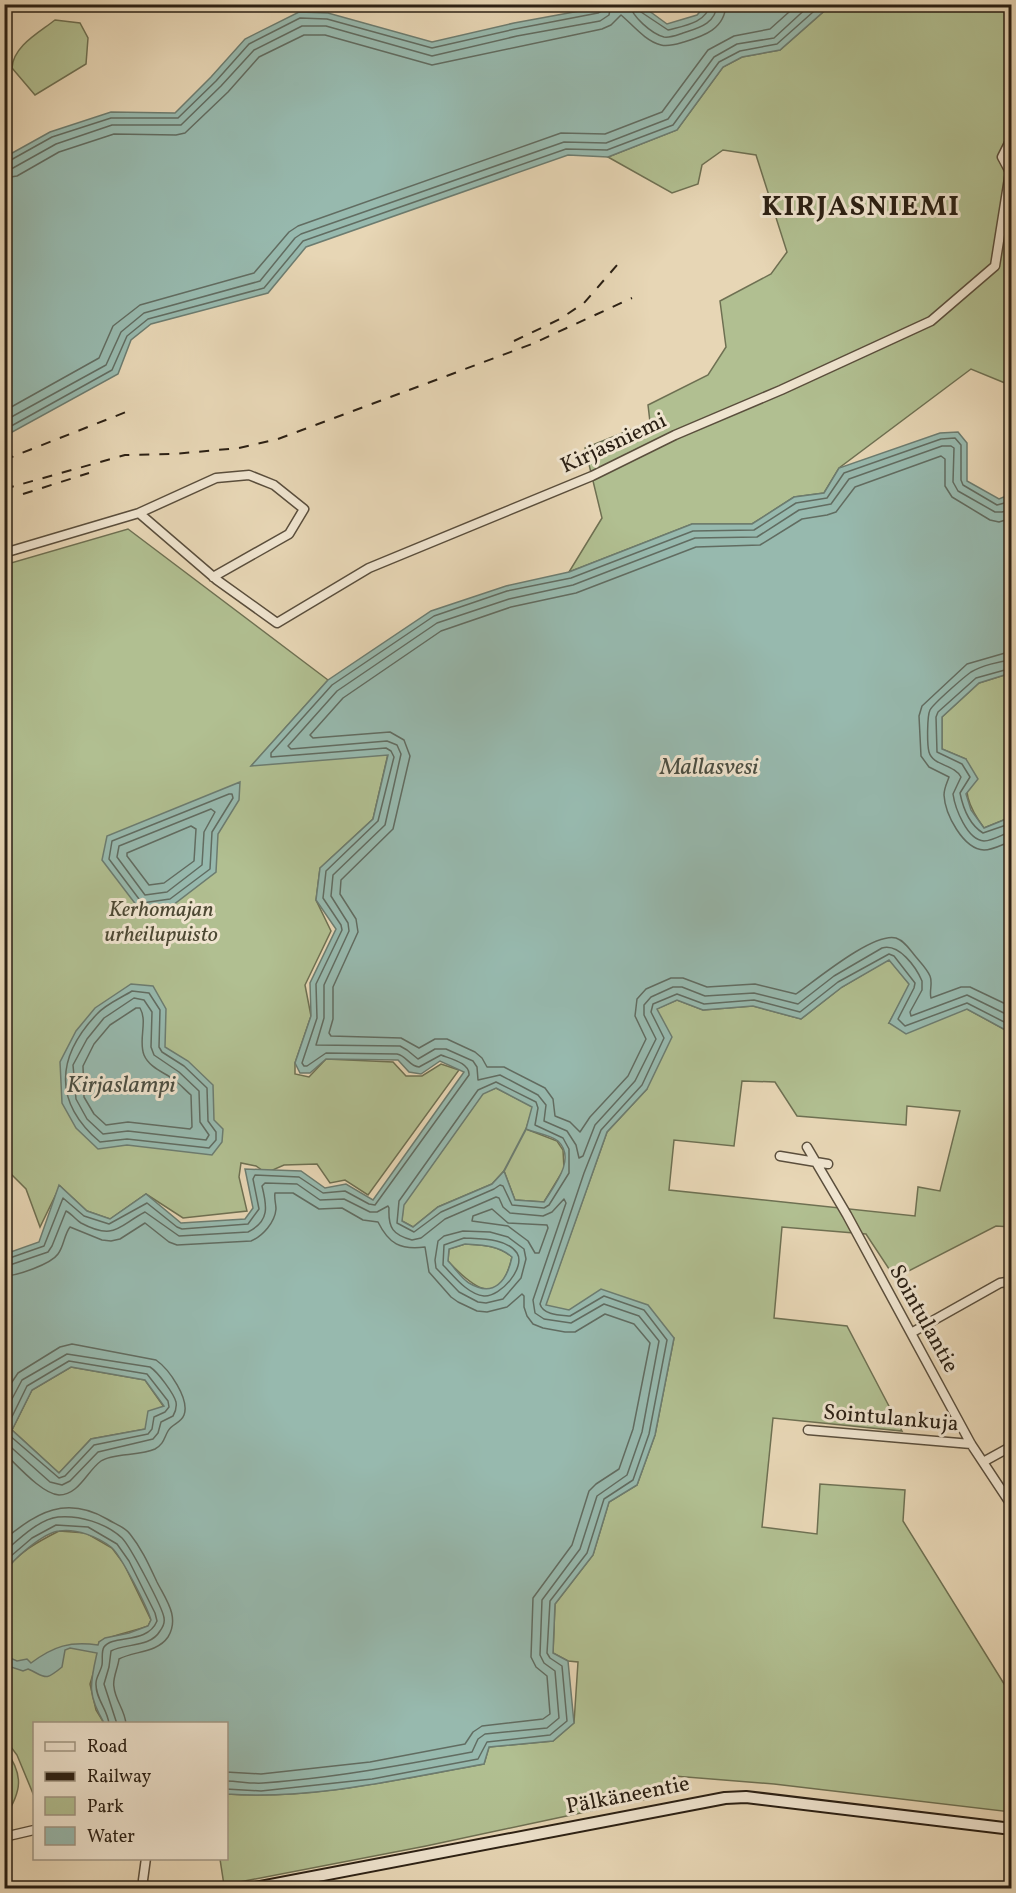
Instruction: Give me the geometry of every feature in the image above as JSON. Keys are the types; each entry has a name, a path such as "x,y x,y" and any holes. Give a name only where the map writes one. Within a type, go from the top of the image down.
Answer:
{"main road":[{"name":"Pälkäneentie","path":"255,1888 725,1798 746,1797 1011,1828"}],"street":[{"name":"Kirjasniemi","path":"139,513 213,577 277,623 369,568 592,476 675,435 781,390 931,321 995,266 1010,172 1002,156 1011,137"},
{"path":"4,553 139,513 216,478 249,475 274,485 303,509 288,534 213,577"},
{"name":"Sointulantie","path":"807,1147 847,1215 971,1444 1011,1506"},
{"path":"780,1156 828,1164"},
{"path":"911,1333 1000,1283 1011,1281"},
{"name":"Sointulankuja","path":"808,1430 971,1444"},
{"path":"983,1462 1011,1446"},
{"path":"4,1837 33,1830"},
{"path":"144,1888 146,1860"}],"green space":[{"path":"835,4 1002,5 1012,30 1012,373 1005,383 971,369 839,468 824,493 794,497 752,524 692,524 569,572 602,518 585,448 650,422 648,405 708,375 726,347 720,301 771,274 787,252 756,155 723,150 702,165 698,184 672,193 608,157 677,130 723,67 742,57 780,50"},
{"path":"55,20 80,23 88,38 86,64 35,95 12,68 14,60 28,40"},
{"name":"Kerhomajan urheilupuisto","path":"128,529 328,680 252,765 388,754 373,819 320,868 316,900 331,931 305,985 311,1016 295,1063 295,1074 309,1077 326,1059 393,1062 406,1076 422,1076 441,1064 459,1070 368,1195 345,1180 330,1183 317,1164 284,1165 266,1173 256,1166 241,1163 239,1177 247,1211 183,1218 146,1194 110,1219 87,1211 60,1186 40,1227 26,1189 5,1168 4,565"},
{"path":"1011,673 1011,817 984,828 970,803 966,779 966,759 942,749 942,717 979,683"},
{"path":"889,959 910,985 889,1023 967,1009 1011,1033 1011,1227 996,1226 895,1278 866,1234 782,1227 774,1318 847,1326 902,1431 773,1418 762,1527 817,1534 820,1484 905,1490 903,1521 1011,1695 1011,1812 774,1784 674,1776 665,1795 426,1846 224,1885 220,1860 228,1860 228,1794 291,1794 323,1791 388,1782 484,1764 489,1747 553,1741 574,1723 578,1662 568,1661 553,1653 555,1604 593,1555 609,1502 637,1485 655,1435 674,1338 545,1306 607,1132 647,1089 656,1009 677,1000 703,1010 753,1006 801,1019 842,987","holes":["742,1081 775,1082 797,1116 906,1125 907,1106 960,1111 940,1191 918,1187 915,1216 669,1190 674,1140 734,1146"]},
{"path":"496,1088 533,1107 526,1129 557,1141 563,1150 564,1169 544,1202 515,1200 504,1171 492,1184 438,1207 413,1227 402,1221 403,1205 483,1093"},
{"path":"465,1244 495,1248 512,1257 501,1284 485,1289 477,1286 467,1280 448,1261 449,1249"},
{"path":"71,1367 145,1380 164,1407 146,1429 91,1439 59,1473 12,1430 32,1390"},
{"path":"59,1531 86,1533 112,1548 124,1564 151,1620 148,1626 99,1642 90,1684 96,1710 103,1722 33,1722 33,1794 17,1755 5,1739 4,1572 22,1553"},
{"path":"5,1749 15,1767 18,1783 15,1799 5,1817"}],"water":[{"path":"612,5 641,5 667,24 697,15 706,5 835,5 830,6 780,50 742,57 723,67 677,130 608,157 568,155 306,247 268,293 151,324 131,340 118,374 5,436 5,157 50,132 111,112 175,113 245,39 299,12 328,13 432,42 514,23"},
{"name":"Mallasvesi","path":"958,432 967,443 967,481 999,499 1011,494 1011,673 979,683 942,717 942,749 966,759 978,779 966,794 971,810 984,828 1011,817 1011,1033 967,1009 906,1034 889,1023 909,984 889,960 842,987 801,1019 753,1006 703,1010 677,1000 657,1009 672,1037 647,1089 607,1132 546,1305 569,1310 601,1289 648,1305 674,1338 655,1435 637,1485 609,1502 593,1555 555,1604 553,1653 568,1661 574,1723 553,1741 489,1747 484,1764 389,1782 324,1791 291,1794 228,1794 228,1722 104,1722 92,1696 97,1653 70,1648 65,1650 62,1667 52,1675 45,1677 28,1669 23,1671 11,1667 8,1657 17,1661 27,1659 31,1663 47,1652 63,1646 98,1645 105,1638 148,1626 151,1620 133,1582 115,1552 106,1543 86,1534 66,1530 45,1536 29,1547 5,1572 5,1254 39,1242 59,1185 87,1211 110,1219 146,1194 181,1223 245,1219 253,1208 245,1169 301,1171 325,1188 346,1184 373,1200 464,1072 440,1061 421,1074 409,1072 398,1060 326,1059 310,1073 300,1073 295,1063 311,1016 310,983 336,929 316,900 320,868 373,819 388,755 251,766 328,680 431,611 506,586 569,572 692,524 752,524 794,497 824,493 839,468 940,433","holes":["496,1088 532,1107 526,1129 558,1141 565,1156 562,1173 544,1202 515,1200 504,1171 492,1184 438,1207 413,1227 402,1221 404,1205 483,1094","465,1244 495,1248 512,1257 507,1273 498,1285 486,1289 469,1283 448,1261 449,1249","71,1367 145,1380 164,1406 148,1411 145,1429 91,1439 59,1473 12,1430 32,1390"]},
{"path":"240,782 239,800 218,834 216,872 173,905 140,910 102,860 107,836"},
{"name":"Kirjaslampi","path":"131,984 153,986 166,1009 165,1047 188,1061 213,1085 214,1120 223,1129 222,1142 212,1155 127,1145 98,1149 76,1128 62,1103 60,1062 76,1031 95,1008"}],"waterway":[{"path":"504,1171 526,1129"}],"railway":[{"path":"514,341 560,319 584,303 618,264"},
{"path":"4,489 125,455 174,454 239,448 278,439 532,344 632,298"},
{"path":"4,460 126,412"},
{"path":"23,494 89,473"}],"district":[{"name":"KIRJASNIEMI","path":"861,207"}]}
